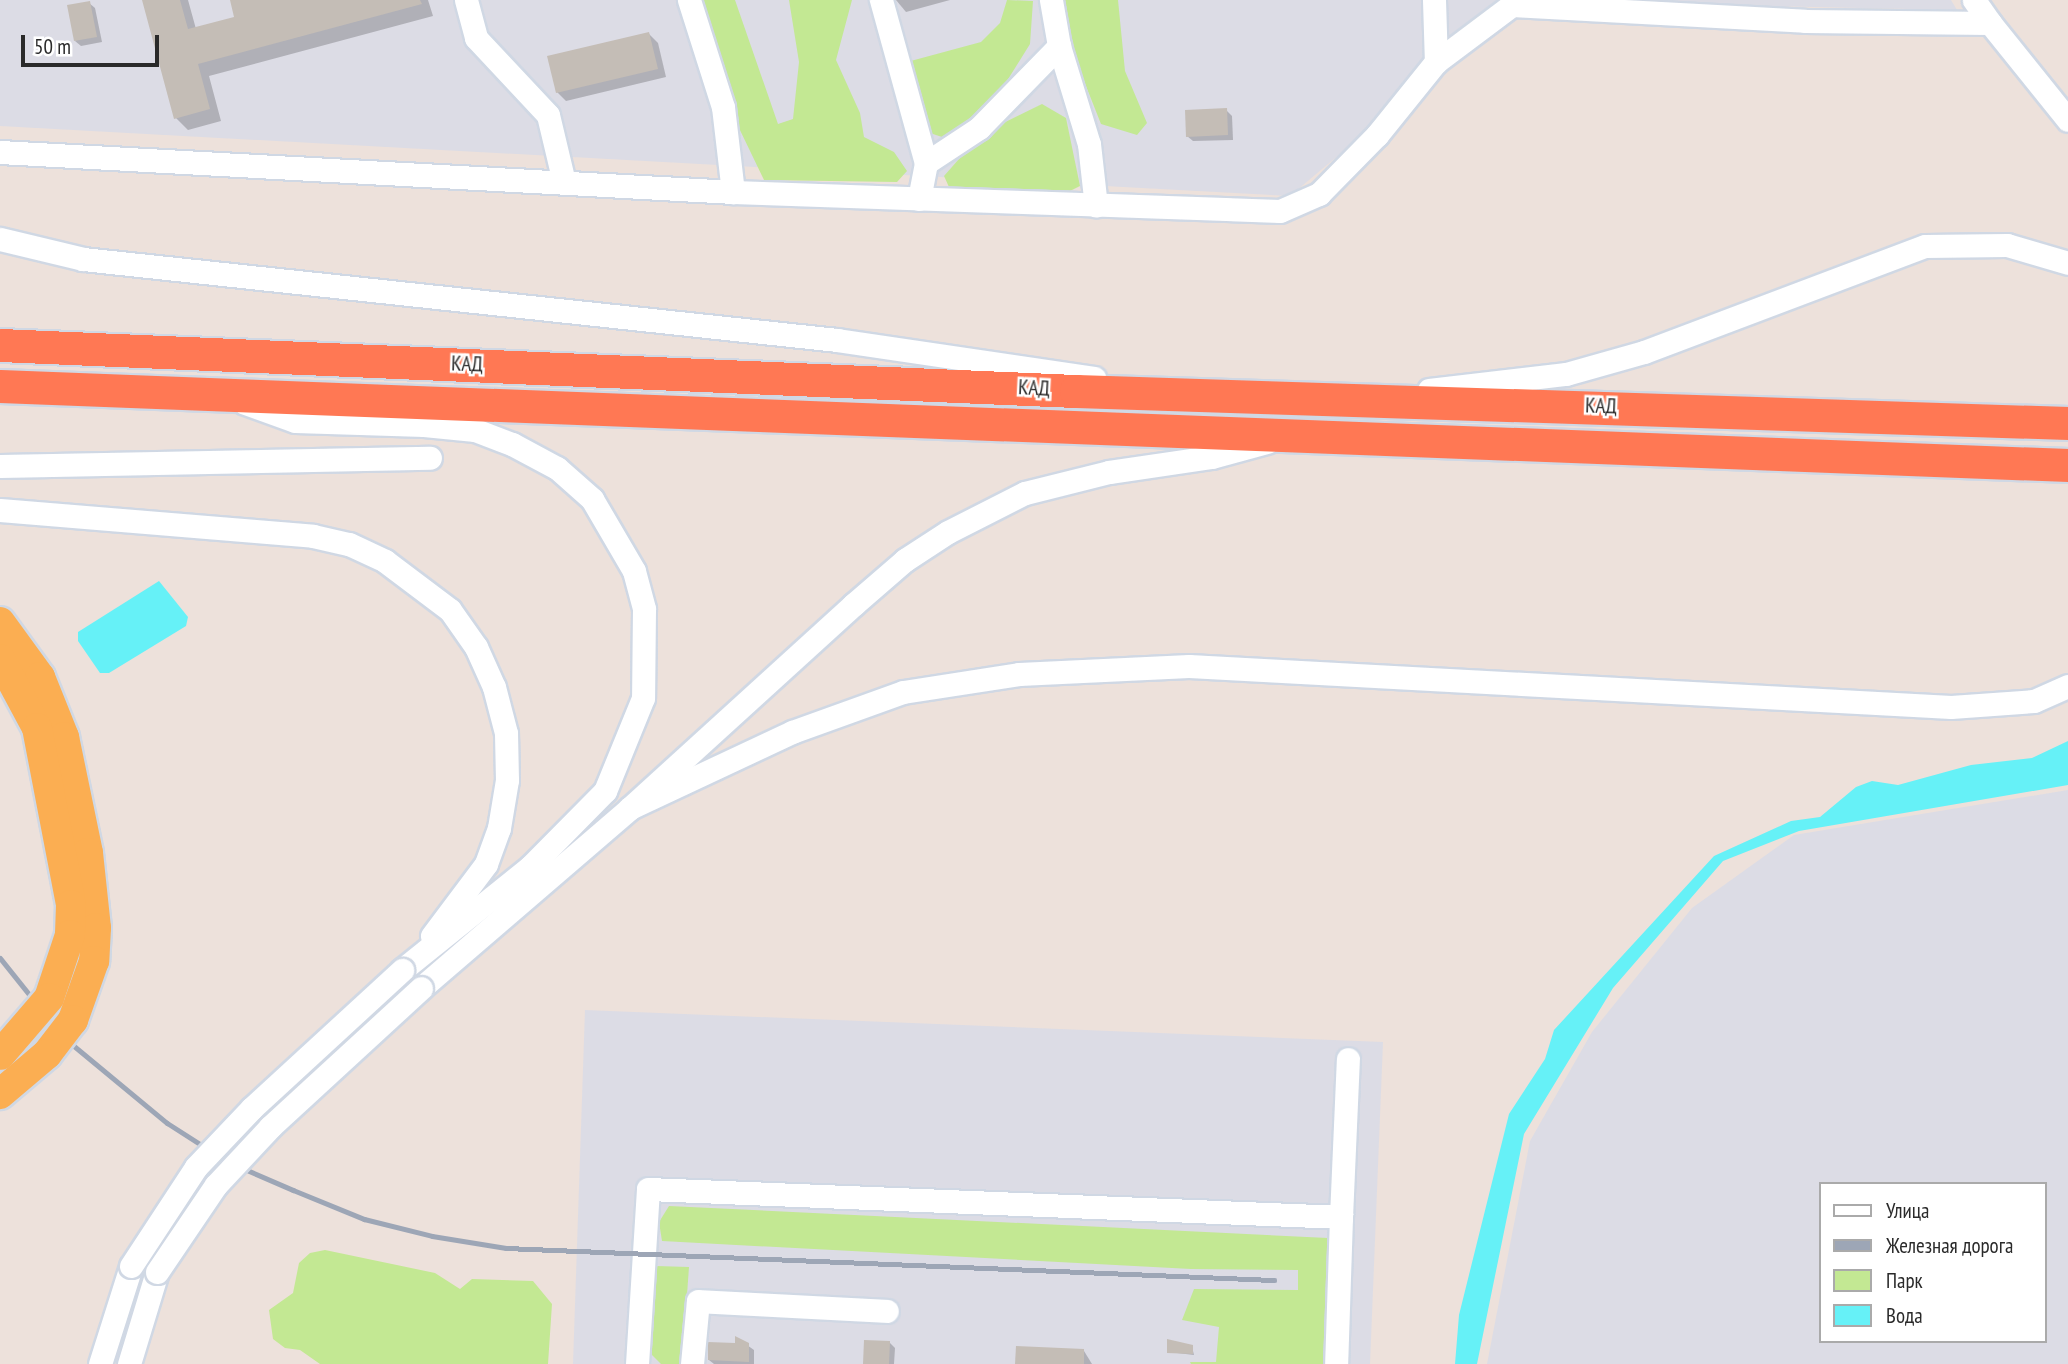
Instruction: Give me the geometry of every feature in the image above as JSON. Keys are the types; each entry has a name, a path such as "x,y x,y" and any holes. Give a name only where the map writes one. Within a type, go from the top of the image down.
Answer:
{"highway":[{"name":"КАД","path":"0,345 1187,392 2068,423"},
{"name":"КАД","path":"0,386 1300,433 2068,465"}],"main road":[{"path":"0,622 40,677 64,737 88,853 96,928 94,961 73,1020 47,1054 0,1094"},
{"path":"0,659 37,728 71,905 70,935 49,999 0,1055"}],"street":[{"path":"466,0 476,38 548,115 564,182"},
{"path":"689,0 723,107 733,191"},
{"path":"881,0 926,163 919,199"},
{"path":"1051,0 1059,46 1089,144 1096,206"},
{"path":"1434,0 1436,62"},
{"path":"1786,0 1805,21"},
{"path":"1974,0 2068,120"},
{"path":"0,152 733,191 1280,211 1319,194 1377,135 1436,62 1502,3 1805,21 1990,23"},
{"path":"926,163 979,128 1059,46"},
{"path":"0,239 83,258 837,340 1187,392"},
{"path":"1356,397 1566,373 1719,326 1925,246 2007,245 2068,263"},
{"path":"100,1364 131,1266 196,1167 252,1108 402,970 530,867 605,791 643,698 644,609 634,571 614,531 592,499 557,468 475,430 295,421 222,395"},
{"path":"129,1364 157,1272 225,1175 421,988 630,808 905,561 948,532 1025,493 1108,472 1212,457 1300,433"},
{"path":"0,466 430,458"},
{"path":"0,510 313,536 349,544 385,561 450,610 476,647 494,687 506,733 507,780 499,828 486,864 448,918 402,970"},
{"path":"630,808 792,732 903,692 1019,674 1091,668 1189,666 1989,707 2034,701 2068,686"},
{"path":"1336,1364 1348,1059"},
{"path":"636,1364 648,1189 1341,1217"},
{"path":"692,1364 698,1301 887,1311"}],"shaded area":[{"path":"0,0 1951,0 1957,10 1522,1 1290,196 0,126"},
{"path":"2068,790 2068,1364 1487,1364 1530,1141 1592,1032 1692,908 1794,835"},
{"path":"585,1010 1383,1042 1370,1364 573,1364"}],"green space":[{"path":"700,0 735,0 778,124 793,119 799,62 789,0 852,0 836,60 860,113 864,137 894,152 907,171 897,182 764,180 738,126"},
{"path":"1007,0 1033,1 1030,44 1000,92 948,139 930,133 907,62 981,42 1000,23"},
{"path":"1065,0 1118,0 1125,71 1147,123 1137,135 1101,124 1067,38"},
{"path":"1042,104 1066,118 1080,186 1062,195 949,187 944,176 981,134"},
{"path":"669,1206 1328,1238 1324,1364 1190,1362 1216,1362 1219,1327 1182,1320 1194,1289 1298,1290 1298,1270 1191,1269 662,1241 659,1222"},
{"path":"325,1250 435,1273 460,1289 472,1279 533,1281 552,1304 548,1364 320,1364 300,1350 285,1348 273,1339 269,1310 293,1293 299,1263 310,1253"},
{"path":"656,1266 689,1267 682,1364 661,1364 651,1354"}],"water":[{"path":"159,581 188,617 186,626 109,673 100,673 78,641 78,632"},
{"path":"2068,741 2068,785 1799,831 1723,861 1613,988 1524,1134 1477,1364 1455,1364 1459,1315 1509,1114 1545,1059 1554,1030 1714,856 1791,821 1820,817 1856,787 1872,781 1898,785 1971,765 2032,758"}],"building":[{"path":"142,0 180,0 188,29 234,17 230,0 420,0 422,4 198,64 210,109 174,119"},
{"path":"90,1 97,37 74,41 67,5"},
{"path":"649,32 658,69 556,93 547,56"},
{"path":"1227,108 1228,135 1186,137 1185,110"},
{"path":"735,1336 749,1343 749,1362 708,1360 708,1342 735,1343"},
{"path":"1167,1339 1193,1345 1193,1354 1167,1353"},
{"path":"864,1340 890,1341 889,1364 863,1364"},
{"path":"1016,1346 1084,1349 1084,1364 1015,1364"}],"railway":[{"path":"0,958 63,1037 167,1123 228,1162 364,1219 432,1236 506,1248 1274,1280"}]}
